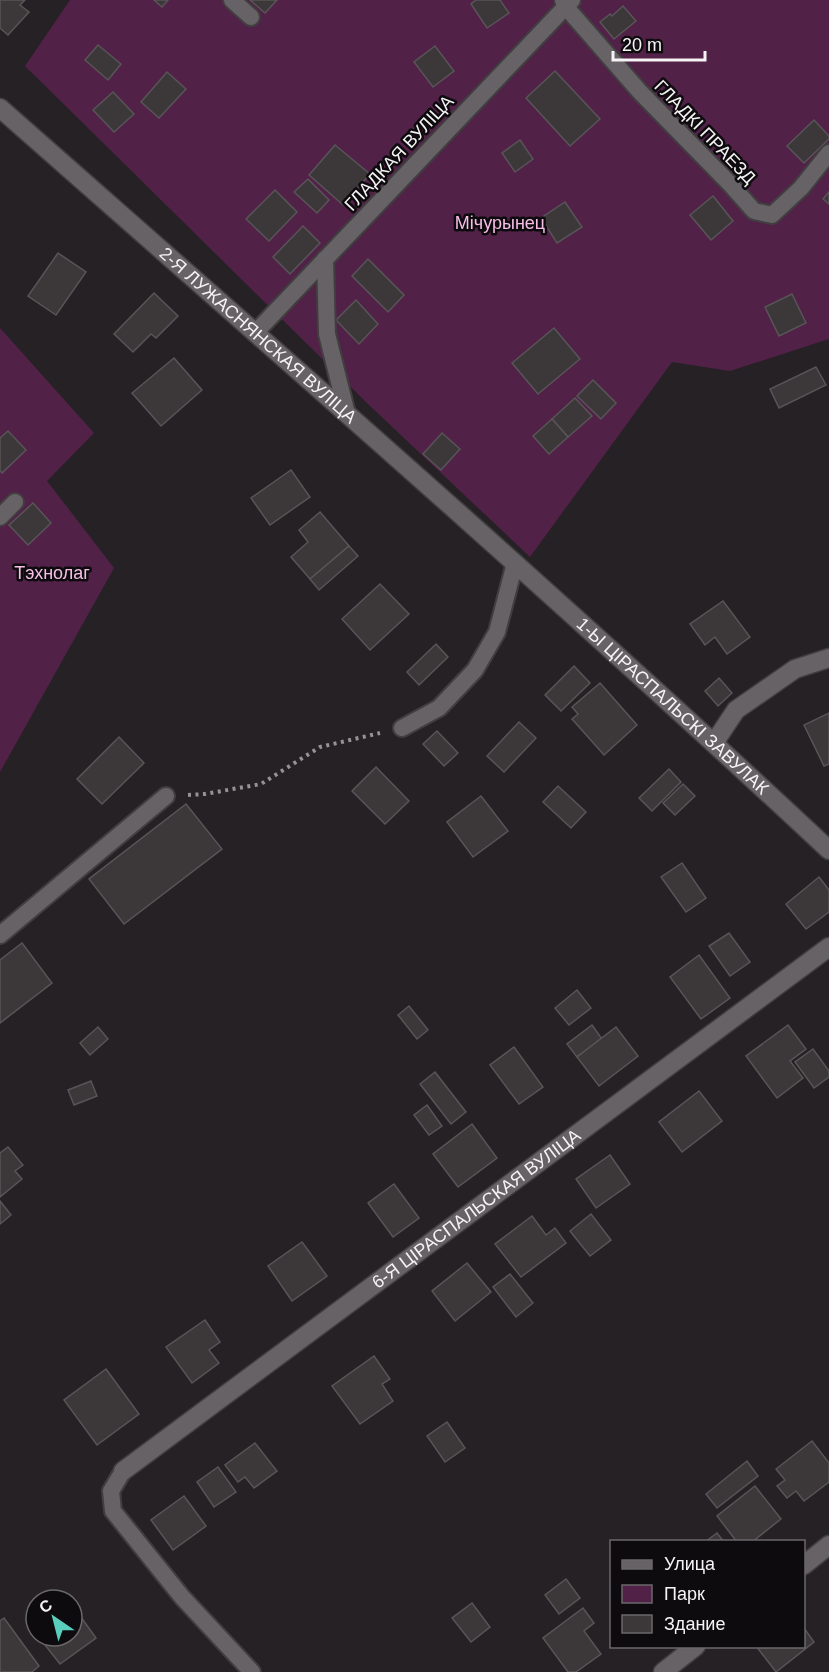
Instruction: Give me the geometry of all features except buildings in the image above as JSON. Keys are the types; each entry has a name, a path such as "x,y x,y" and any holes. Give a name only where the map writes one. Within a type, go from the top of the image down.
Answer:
{"street":[{"name":"2-Я ЛУЖАСНЯНСКАЯ ВУЛІЦА","path":"0,108 515,563"},
{"name":"1-Ы ЦІРАСПАЛЬСКІ ЗАВУЛАК","path":"515,563 829,850"},
{"path":"714,743 736,710 795,669 829,657"},
{"name":"6-Я ЦІРАСПАЛЬСКАЯ ВУЛІЦА","path":"123,1471 829,947"},
{"path":"805,1564 829,1545"},
{"path":"663,1672 695,1648"}],"lane":[{"path":"232,0 251,17"},
{"name":"ГЛАДКІ ПРАЕЗД","path":"567,2 640,92 754,211 772,215 801,188 829,153"},
{"name":"ГЛАДКАЯ ВУЛІЦА","path":"255,333 567,2"},
{"path":"326,259 327,334 347,414"},
{"path":"0,517 15,502"},
{"path":"402,728 439,708 475,670 497,632 515,563"},
{"path":"0,935 166,796"},
{"path":"123,1471 111,1491 114,1511 182,1597 252,1672"}],"path":[{"path":"166,796 205,794 261,784 320,747 402,728"}],"green space":[{"name":"Мічурынец","path":"70,0 829,0 829,339 730,371 672,362 530,557 369,405 25,66"},
{"name":"Тэхнолаг","path":"0,328 94,433 47,481 114,568 0,772"}]}
